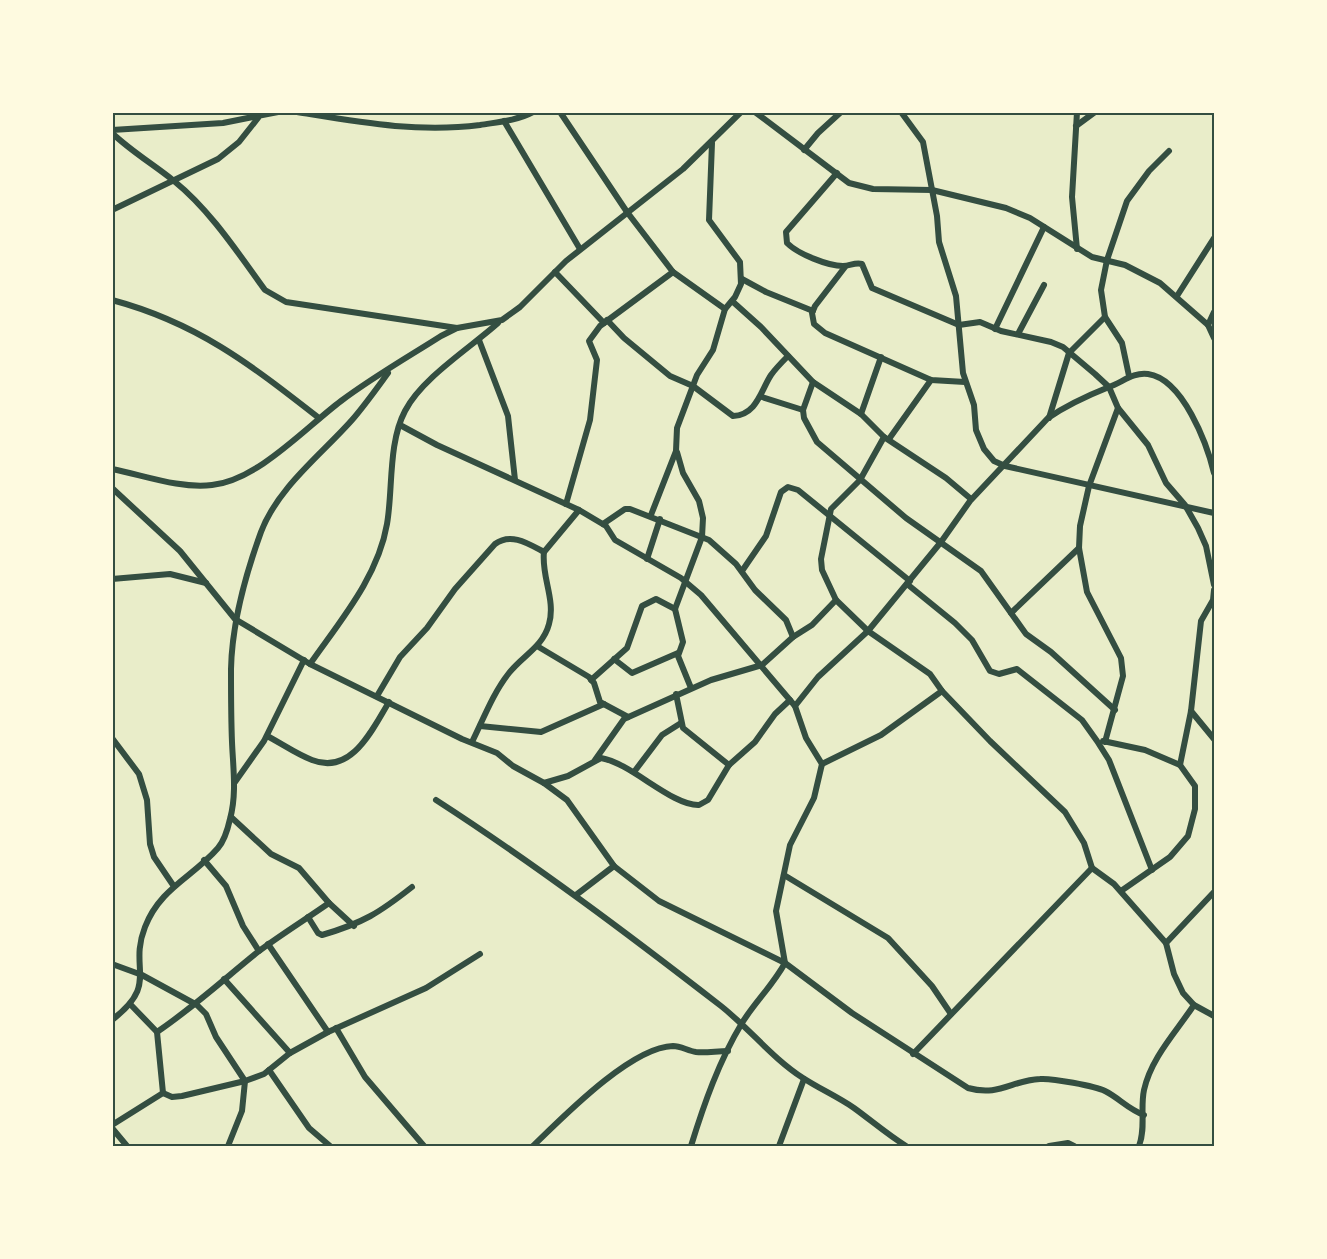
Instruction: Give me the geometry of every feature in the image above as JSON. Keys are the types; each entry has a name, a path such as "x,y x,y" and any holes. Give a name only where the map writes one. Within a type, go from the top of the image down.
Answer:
{"street":[{"path":"112,131 258,118 278,112"},
{"path":"297,112 320,114 364,125 445,129 504,122 533,112"},
{"path":"234,783 267,736 307,662 373,569 387,525 393,463 404,412 425,386 520,307 580,249 712,143 741,112"},
{"path":"755,112 849,183 865,187 932,190 1006,208 1044,227 1092,257 1125,265 1177,296 1208,325 1215,338"},
{"path":"804,150 818,132 841,112"},
{"path":"901,112 923,142 939,242 952,280 965,382 974,405 976,430 984,449 993,461 1005,466 1089,486 1215,513"},
{"path":"1077,112 1072,197 1077,249"},
{"path":"1076,126 1095,112"},
{"path":"562,113 627,212 673,272 725,309"},
{"path":"112,210 218,159 239,142 258,118"},
{"path":"504,122 580,249"},
{"path":"112,131 131,151 174,181 200,205 265,290 286,302 457,328 502,320"},
{"path":"651,515 676,451 677,428 693,386 701,366 713,350 725,309 732,301 742,279 740,262 709,220 712,143"},
{"path":"1129,376 1122,343 1106,317 1101,290 1107,260 1127,201 1149,171 1169,151"},
{"path":"837,173 786,232 785,238 799,253 845,267 862,264 869,282 877,291 959,324 980,322 995,329 1051,342 1069,353 1109,387 1118,408 1148,445 1166,483 1185,505 1206,546 1214,572 1215,585"},
{"path":"995,329 1044,227"},
{"path":"1177,296 1215,238"},
{"path":"845,267 813,311 814,324 825,333 931,380 965,382"},
{"path":"555,272 624,338 670,376 693,386 733,416 744,412 762,397 771,375 788,356"},
{"path":"566,504 590,420 597,360 589,341 606,321 673,272"},
{"path":"742,279 766,292 813,311"},
{"path":"1018,334 1044,285"},
{"path":"112,300 151,310 207,336 237,355 319,418"},
{"path":"732,301 813,382 861,414 887,438 946,478 971,499"},
{"path":"1208,325 1215,312"},
{"path":"1048,418 1069,353 1106,317"},
{"path":"112,469 192,484 211,485 229,481 249,471 319,418 392,368 457,328"},
{"path":"478,340 508,416 515,480"},
{"path":"861,414 881,357"},
{"path":"112,1020 131,1005 142,975 139,951 145,926 173,885 222,842 231,817 234,783 231,668 235,620 261,532 270,513 318,454 354,418 392,368"},
{"path":"595,760 607,759 682,800 699,805 708,800 729,765 755,742 775,714 792,703 868,631 941,542 971,499 1005,466 1048,418 1100,389 1109,387 1129,376 1147,374 1160,378 1171,388 1194,418 1215,474"},
{"path":"931,380 887,438 860,480 836,501 829,518 821,559 822,570 836,600 868,631 930,674 942,691 1065,812 1084,843 1092,868 1121,891 1166,942 1174,974 1183,993 1194,1005 1215,1016"},
{"path":"813,382 803,411 804,418 817,442 906,518 981,571 1026,634 1051,652 1115,710"},
{"path":"762,397 803,411"},
{"path":"1105,741 1124,676 1121,658 1087,591 1079,548 1080,526 1089,486 1118,408"},
{"path":"400,426 436,445 579,510 603,524 615,540 701,595 792,703 806,738 822,764 814,798 790,845 776,911 785,963 765,995 741,1025 718,1069 691,1146"},
{"path":"614,659 633,673 678,653 683,642 675,609 702,537 703,518 699,501 683,473 676,451"},
{"path":"742,571 766,536 781,492 788,487 798,490 955,622 972,640 990,671 999,675 1017,669 1082,720 1109,760 1152,870"},
{"path":"112,488 161,530 235,620 307,662 497,753 513,766 544,783 567,800 614,866 659,901 785,963 852,1013 968,1088 984,1093 1038,1078 1058,1079 1100,1088 1129,1110 1144,1115"},
{"path":"603,524 626,509 651,515 702,537 742,571 755,590 786,620 792,637"},
{"path":"472,742 508,673 537,646 550,623 550,597 543,560 544,552 579,510"},
{"path":"647,559 660,519"},
{"path":"377,696 400,657 427,628 455,589 495,544 501,539 514,539 544,552"},
{"path":"1011,614 1079,548"},
{"path":"112,579 170,574 206,584"},
{"path":"1180,765 1191,711 1201,621 1214,601 1215,590"},
{"path":"591,680 630,643 642,606 656,599 675,609"},
{"path":"544,783 568,776 595,760 628,717 675,694 762,666 792,637 812,625 836,600"},
{"path":"537,646 591,680 600,702 628,717"},
{"path":"678,653 691,688"},
{"path":"822,764 881,735 942,691"},
{"path":"675,694 681,723 694,740 729,765"},
{"path":"267,736 312,760 335,762 352,754 361,746 389,702"},
{"path":"480,726 541,732 604,704"},
{"path":"1191,711 1215,739"},
{"path":"634,772 662,735 681,723"},
{"path":"112,738 138,774 147,800 150,844 154,857 173,885"},
{"path":"1097,741 1145,750 1180,765 1196,786 1195,809 1188,836 1170,857 1121,891"},
{"path":"436,800 513,849 576,895 741,1025 767,1050 804,1079 855,1109 906,1146"},
{"path":"231,817 271,854 300,868 329,903 354,926"},
{"path":"204,860 226,886 243,926 259,951"},
{"path":"576,895 614,866"},
{"path":"913,1054 1092,868"},
{"path":"784,875 888,938 932,986 951,1014"},
{"path":"308,917 318,933 322,935 354,926 380,913 412,886"},
{"path":"1166,942 1215,892"},
{"path":"156,1032 197,1005 224,979 268,944 329,903"},
{"path":"268,944 328,1032"},
{"path":"163,1094 172,1097 182,1096 245,1081 269,1071 290,1053 336,1028 426,988 480,954"},
{"path":"112,964 142,975 197,1005 206,1014 216,1037 245,1081 242,1111 228,1146"},
{"path":"224,979 290,1053"},
{"path":"131,1005 156,1032 163,1094"},
{"path":"1139,1146 1146,1080 1154,1062 1194,1005"},
{"path":"336,1028 365,1077 424,1146"},
{"path":"533,1146 592,1092 629,1064 654,1050 674,1046 696,1052 728,1051"},
{"path":"269,1071 309,1128 330,1146"},
{"path":"779,1146 804,1079"},
{"path":"127,1146 112,1127 163,1094"},
{"path":"1049,1146 1068,1143 1074,1146"}]}
